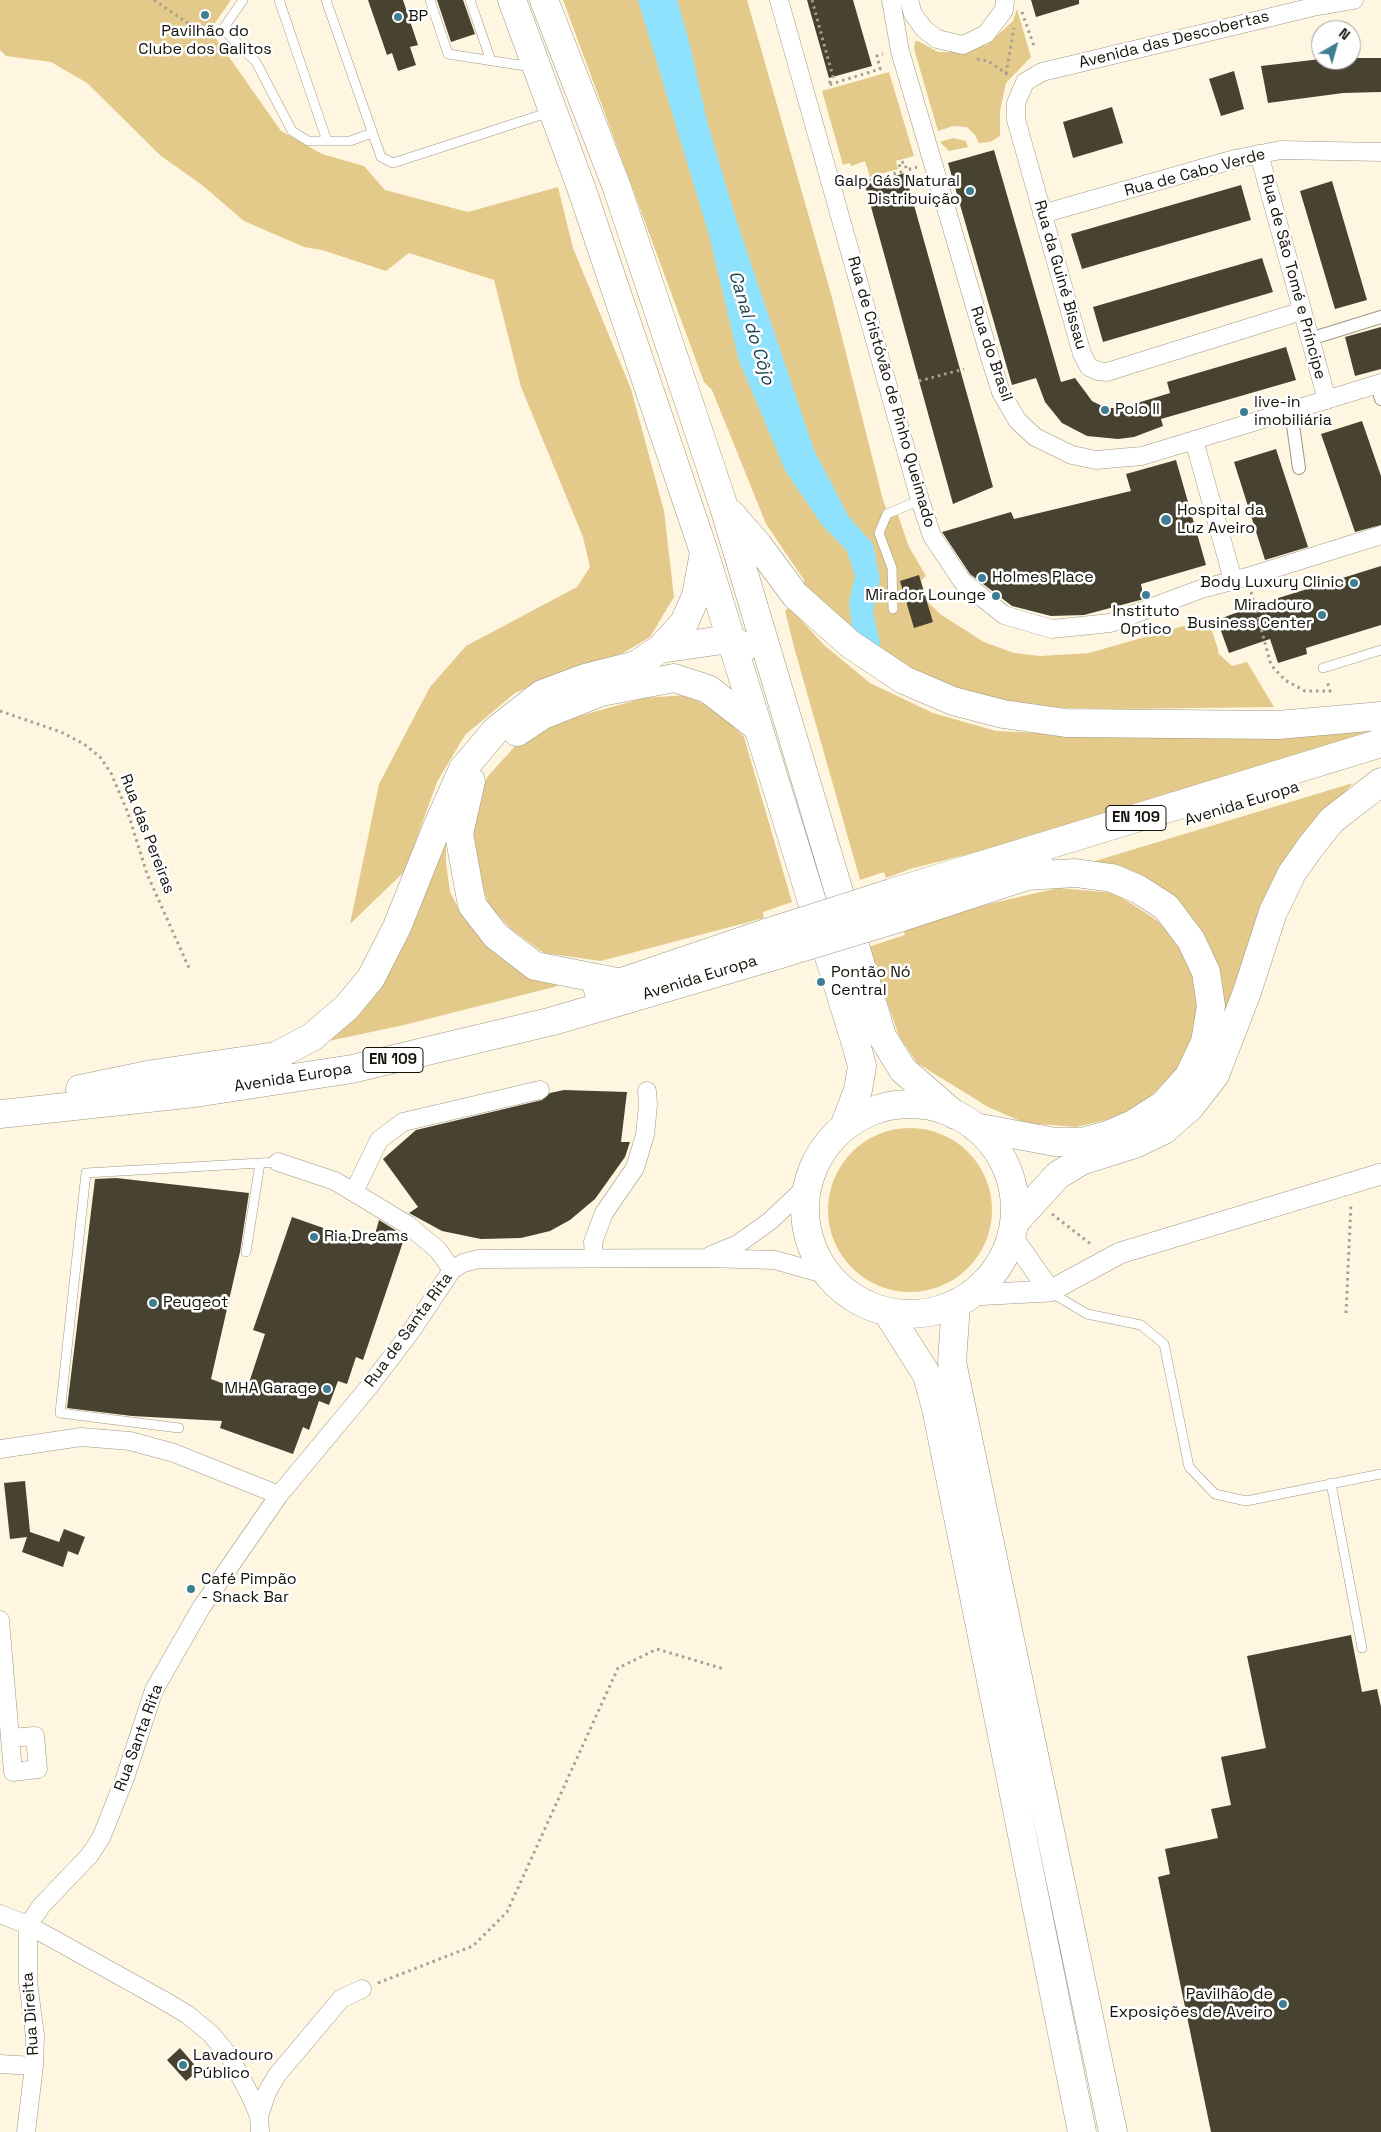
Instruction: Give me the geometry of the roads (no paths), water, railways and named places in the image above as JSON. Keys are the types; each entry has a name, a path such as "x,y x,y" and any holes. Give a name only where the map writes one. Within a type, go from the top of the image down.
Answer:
{"main road":[{"path":"512,0 582,190 704,552 862,1066 858,1090 844,1127"},
{"path":"544,0 616,185 724,507 882,1036 903,1070 992,1143 1004,1163 1012,1186 1013,1230"},
{"path":"724,507 758,546 795,594 850,644 904,680 953,701 1003,714 1066,723 1278,725 1381,716"},
{"path":"80,1089 153,1074 276,1056 312,1037 347,1007 370,978 396,927 434,832 463,769 496,730 542,694 585,678 636,665 660,649 684,623 696,596 704,552"},
{"path":"660,649 730,639 750,650 780,694"},
{"path":"622,983 535,966 496,936 472,905 459,834 471,781 498,745 542,715 601,692 674,678 708,689 756,726"},
{"name":"Avenida Europa","path":"0,1114 195,1093 352,1069 553,1021 773,943 895,905 1381,743"},
{"name":"Avenida Europa","path":"895,905 1026,876 1078,851 1182,823 1381,761"},
{"path":"1026,876 1075,873 1112,878 1138,889 1166,907 1191,940 1206,972 1211,1006 1205,1042 1189,1076 1163,1105 1133,1124 1108,1135 1082,1142 1055,1142 965,1121 933,1107 909,1104 886,1107 864,1114 844,1127 827,1144 815,1164 807,1186 805,1209 807,1233 815,1255 828,1275 845,1292 865,1304 887,1312 918,1314 934,1312 964,1299 990,1278 1004,1256 1013,1230 1058,1175 1081,1161 1135,1144 1164,1130 1190,1107 1215,1075 1247,992 1273,912 1292,873 1332,820 1381,782"},
{"name":"Avenida Europa","path":"0,1096 160,1082 348,1052 546,1006 622,983 773,943"},
{"path":"964,1299 952,1362 1113,2132"},
{"path":"887,1312 927,1375 936,1408 1082,2132"}],"street":[{"name":"Rua de Cristóvão de Pinho Queimado","path":"779,0 920,500 932,536 962,581 1004,615 1052,629 1110,623 1201,589 1240,579 1381,535"},
{"name":"Rua do Brasil","path":"891,0 900,51 1001,392 1017,420 1035,437 1053,448 1072,455 1096,460 1142,456 1326,400 1380,389"},
{"path":"909,0 913,14 924,29 937,39 962,45 986,34 1004,10 1005,0"},
{"name":"Avenida das Descobertas","path":"1025,82 1042,72 1313,7 1354,0"},
{"name":"Rua da Guiné Bissau","path":"1025,82 1016,103 1016,120 1082,354 1089,367 1107,372 1302,311"},
{"name":"Rua de Cabo Verde","path":"1042,214 1259,154 1281,150 1381,152"},
{"name":"Rua de São Tomé e Príncipe","path":"1259,154 1326,400"},
{"path":"1310,339 1381,317"},
{"path":"1291,411 1299,468"},
{"path":"1194,440 1240,579"},
{"path":"354,1192 379,1140 403,1122 540,1090"},
{"path":"594,1258 593,1242 604,1213 635,1168 645,1135 648,1105 647,1091"},
{"path":"278,1162 335,1181 408,1225 438,1250 452,1270"},
{"path":"964,1299 1050,1292 1120,1253 1381,1174"},
{"name":"Rua de Santa Rita","path":"706,1258 738,1244 770,1221 807,1186"},
{"path":"1013,1230 1050,1292"},
{"name":"Rua de Santa Rita","path":"280,1495 368,1388 412,1330 452,1270 463,1263 479,1259 706,1258 775,1260 828,1275"},
{"path":"0,1448 81,1437 130,1442 174,1454 280,1495"},
{"name":"Rua Santa Rita","path":"28,1925 42,1905 89,1856 102,1838 125,1778 154,1690 201,1608 280,1495"},
{"path":"0,1620 10,1738"},
{"path":"0,1914 28,1925 188,2015 212,2034 230,2056 260,2124"},
{"name":"Rua Direita","path":"26,2132 34,2066 35,2036 28,1982 28,1925"},
{"path":"260,2124 267,2092 278,2075 341,1999 362,1989"},
{"path":"0,2064 34,2066"}],"lane":[{"path":"243,0 223,29 256,62 292,131 308,140 327,141 350,140 372,133"},
{"path":"279,0 327,141"},
{"path":"326,0 381,157 393,163 553,111"},
{"path":"430,0 448,54 537,68"},
{"path":"470,0 491,61"},
{"path":"893,609 892,568 879,533 887,514 920,500"},
{"path":"1324,668 1381,650"},
{"path":"179,1428 60,1413 86,1173 278,1162"},
{"path":"246,1252 260,1163"},
{"path":"1050,1292 1088,1314 1142,1325 1164,1344 1189,1467 1215,1494 1246,1500 1381,1474"},
{"path":"1331,1483 1362,1648"}],"water":[{"name":"Canal do Côjo","path":"638,0 677,0 689,41 707,121 737,222 814,450 849,517 873,544 880,579 873,611 882,654 853,635 849,602 855,576 847,551 822,525 786,472 739,361 709,235"}],"place":[{"name":"Pavilhão do Clube dos Galitos","path":"205,15"},
{"name":"BP","path":"398,17"},
{"name":"Galp Gás Natural Distribuição","path":"970,191"},
{"name":"Polo II","path":"1105,410"},
{"name":"live-in imobiliária","path":"1244,412"},
{"name":"Hospital da Luz Aveiro","path":"1166,520"},
{"name":"Holmes Place","path":"982,578"},
{"name":"Body Luxury Clinic","path":"1354,583"},
{"name":"Instituto Optico","path":"1146,595"},
{"name":"Mirador Lounge","path":"996,596"},
{"name":"Miradouro Business Center","path":"1322,615"},
{"name":"Pontão Nó Central","path":"821,982"},
{"name":"Ria Dreams","path":"314,1237"},
{"name":"Peugeot","path":"153,1303"},
{"name":"MHA Garage","path":"327,1389"},
{"name":"Café Pimpão - Snack Bar","path":"191,1589"},
{"name":"Pavilhão de Exposições de Aveiro","path":"1283,2004"},
{"name":"Lavadouro Público","path":"183,2065"}]}
